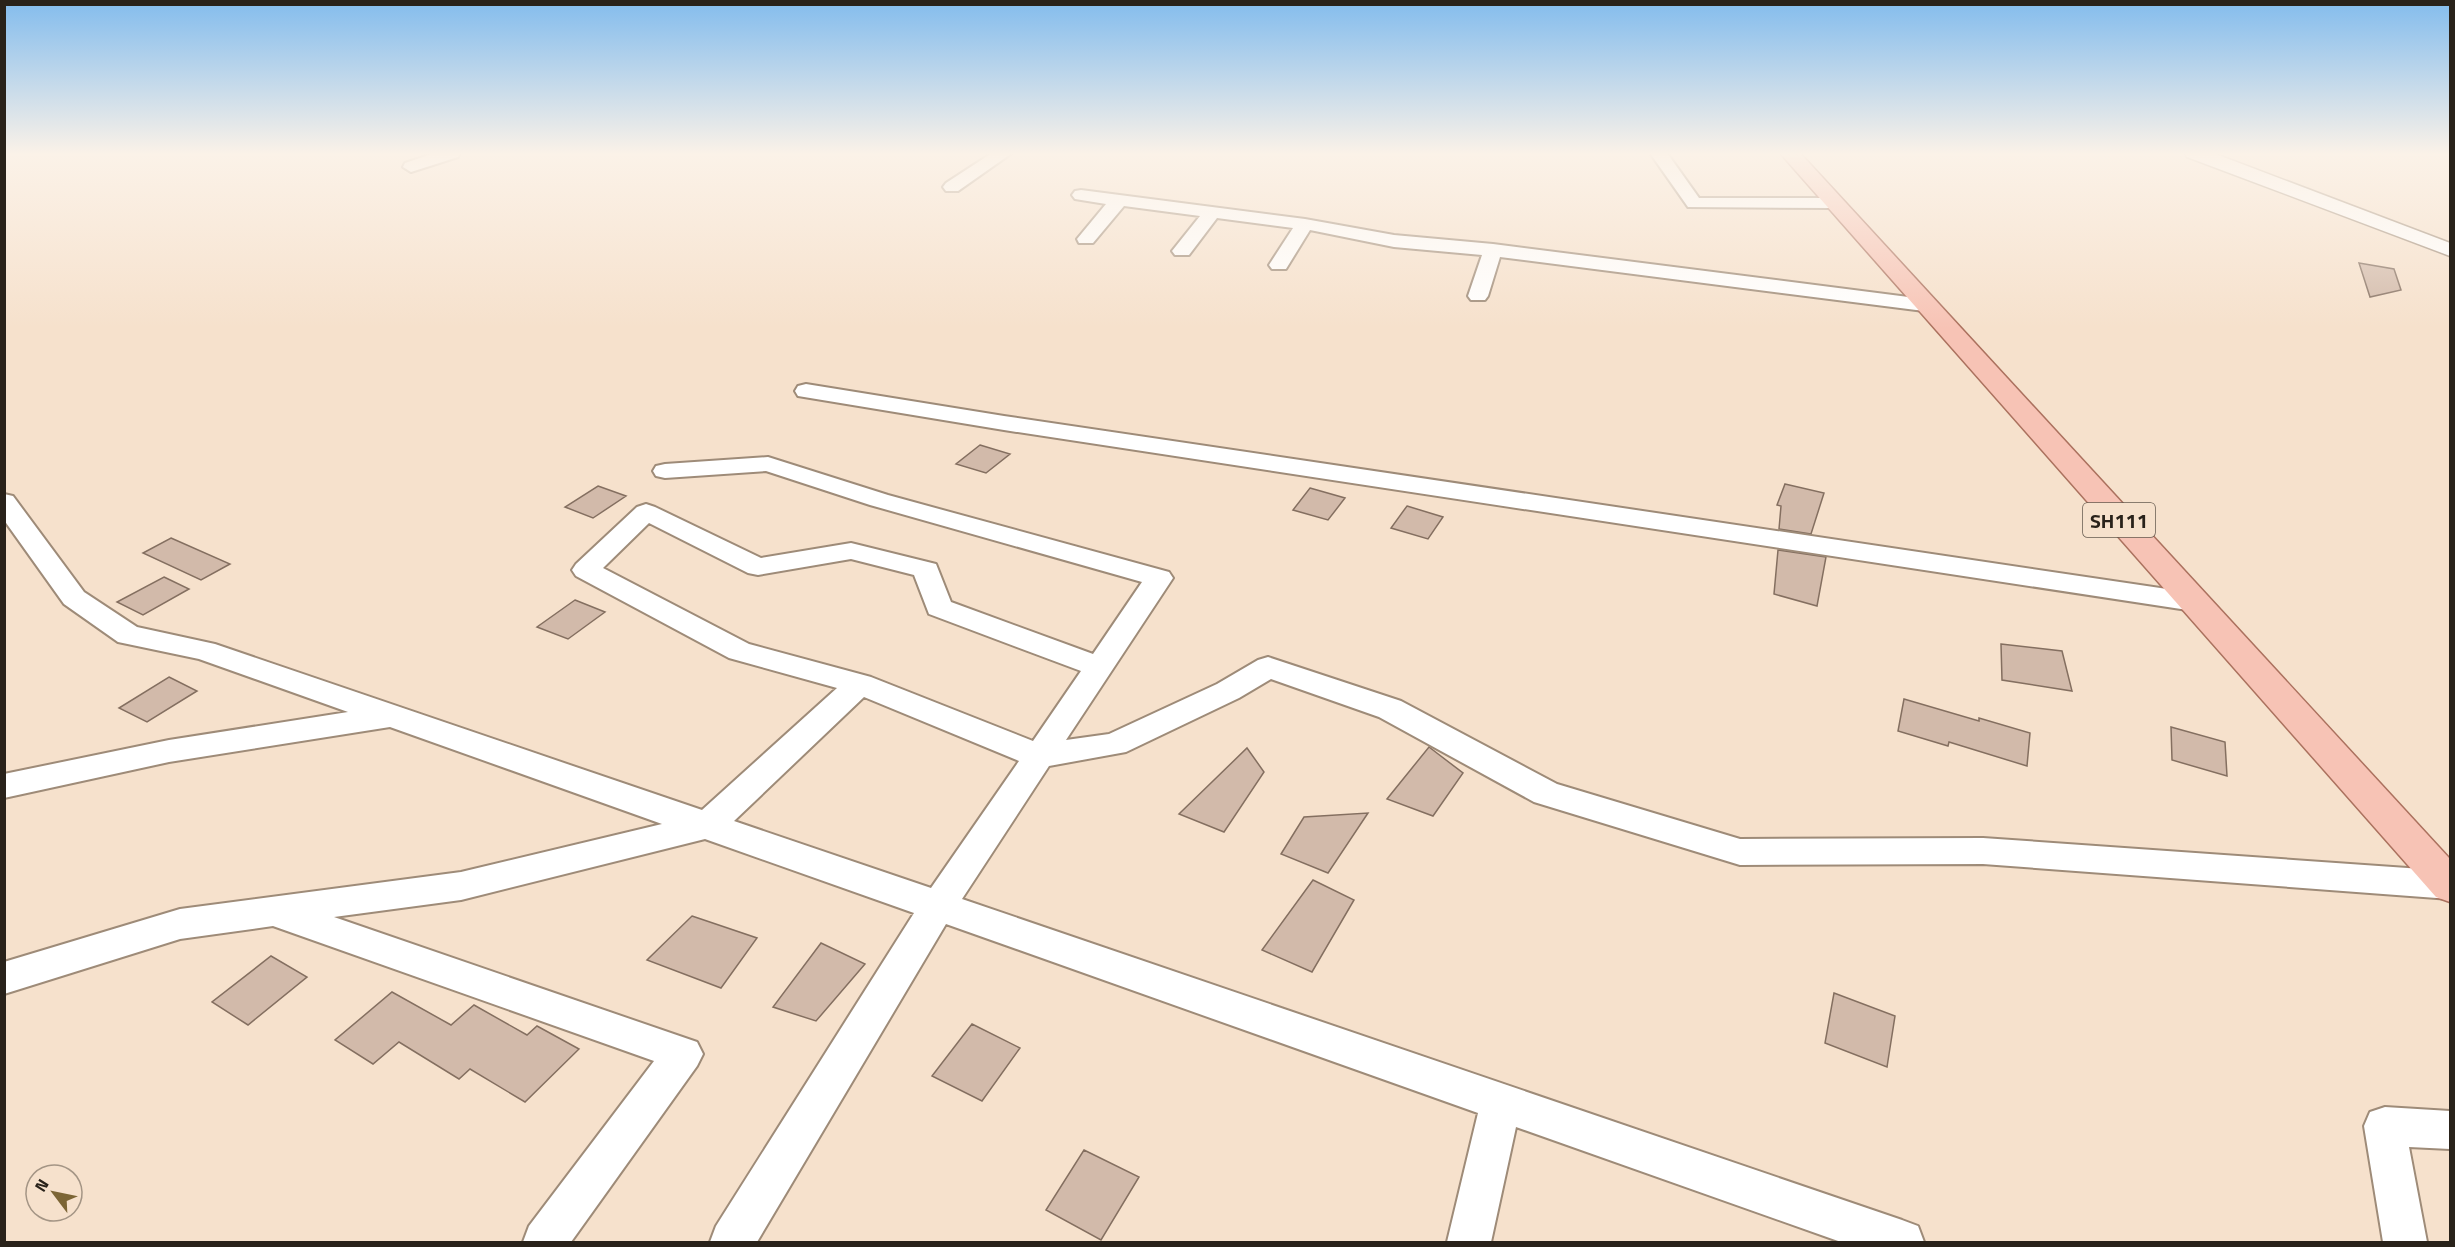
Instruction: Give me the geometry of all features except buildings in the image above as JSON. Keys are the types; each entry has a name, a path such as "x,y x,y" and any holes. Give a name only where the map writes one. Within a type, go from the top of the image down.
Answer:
{"main road":[{"name":"SH111","path":"1839,211 2450,886"}],"street":[{"path":"1086,239 1110,211"},
{"path":"1206,211 1305,224 1394,241 1493,250 1924,305"},
{"path":"2348,211 2451,250"},
{"path":"1182,251 1212,212"},
{"path":"1280,265 1305,224"},
{"path":"1478,296 1493,250"},
{"path":"806,391 2194,602"},
{"path":"665,471 768,464 879,500 1159,578 938,906 732,1242"},
{"path":"4,501 74,598 128,634 205,651 1902,1242"},
{"path":"1100,667 939,608 926,570 851,551 758,567 646,513 586,570 739,651 860,684 1039,756 1115,744 1228,691 1268,667 1390,709 1545,793 1740,852 1983,851 2450,886"},
{"path":"4,978 180,924 461,886 707,826 860,684"},
{"path":"4,786 169,751 394,717"},
{"path":"273,911 683,1054 545,1242"},
{"path":"1469,1242 1501,1102"},
{"path":"2405,1242 2385,1126 2451,1130"}]}
